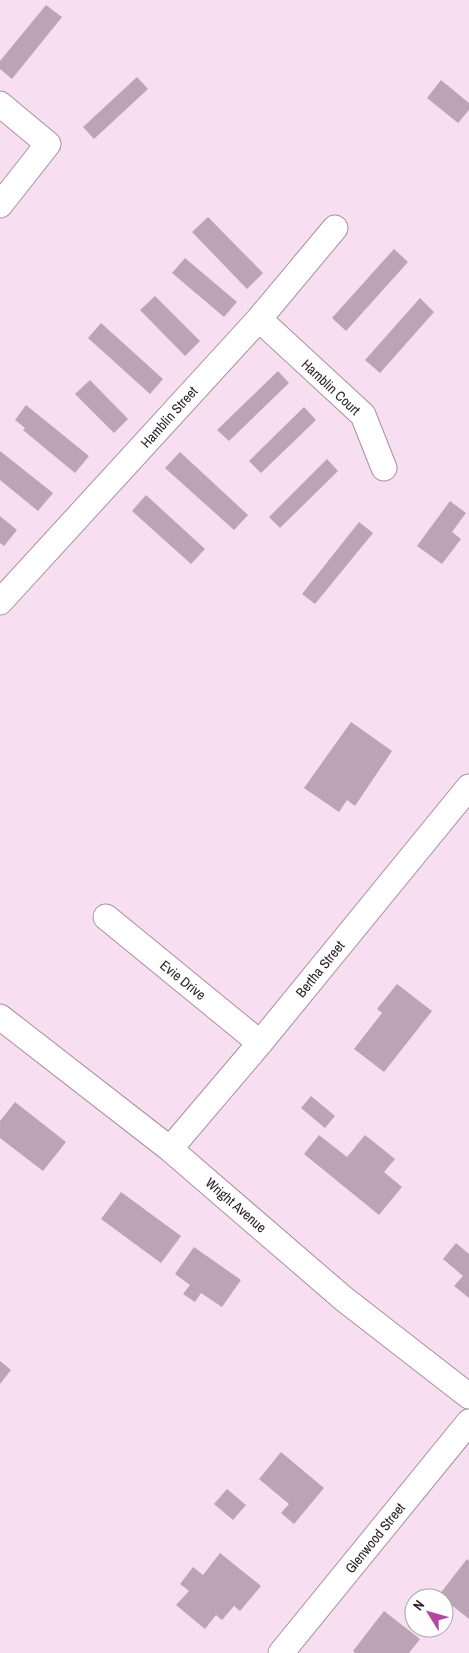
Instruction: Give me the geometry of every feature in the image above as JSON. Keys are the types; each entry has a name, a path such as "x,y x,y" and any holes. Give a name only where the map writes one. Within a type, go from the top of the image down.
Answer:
{"street":[{"path":"0,104 48,144 0,204"},
{"name":"Hamblin Street","path":"0,602 259,319 334,228"},
{"name":"Hamblin Court","path":"259,319 363,415 384,468"},
{"name":"Bertha Street","path":"170,1149 260,1043 469,787"},
{"name":"Evie Drive","path":"106,918 260,1043"},
{"name":"Wright Avenue","path":"0,1017 170,1149 344,1299 469,1396"},
{"name":"Glenwood Street","path":"281,1653 469,1422"}],"building":[{"path":"46,5 62,17 12,79 0,69 0,61"},
{"path":"137,77 148,89 94,139 83,127"},
{"path":"441,80 469,103 469,110 458,123 427,98"},
{"path":"208,217 263,273 247,289 192,232"},
{"path":"394,249 408,262 346,331 332,318"},
{"path":"185,258 237,302 224,317 172,273"},
{"path":"155,296 200,341 185,356 140,310"},
{"path":"420,298 434,312 380,373 365,360"},
{"path":"101,323 163,379 150,394 88,338"},
{"path":"278,371 289,383 229,441 217,430"},
{"path":"90,380 128,419 114,433 75,394"},
{"path":"26,405 89,456 75,473 23,430 25,428 15,420"},
{"path":"304,407 316,420 261,473 249,461"},
{"path":"0,451 53,493 38,511 0,480"},
{"path":"180,452 248,515 234,530 165,468"},
{"path":"327,459 338,471 280,528 269,517"},
{"path":"146,495 205,549 191,564 132,511"},
{"path":"450,501 466,513 452,532 461,539 442,564 417,546"},
{"path":"0,516 17,530 4,546 0,543"},
{"path":"359,522 373,533 315,604 302,594"},
{"path":"351,722 392,751 355,806 347,800 339,812 304,788"},
{"path":"397,984 432,1011 384,1072 354,1049 382,1013 377,1009"},
{"path":"311,1096 335,1116 325,1128 301,1108"},
{"path":"15,1102 66,1142 43,1171 0,1138 0,1121"},
{"path":"319,1135 347,1157 365,1135 395,1159 384,1172 402,1187 379,1215 304,1154"},
{"path":"121,1192 181,1236 161,1263 101,1219"},
{"path":"456,1243 469,1254 469,1298 454,1286 463,1276 443,1259"},
{"path":"194,1247 241,1280 222,1307 201,1293 195,1302 183,1294 190,1285 175,1274"},
{"path":"0,1361 11,1370 0,1384"},
{"path":"281,1452 324,1488 294,1524 281,1513 289,1504 259,1479"},
{"path":"227,1489 246,1505 233,1520 214,1504"},
{"path":"220,1553 261,1586 240,1611 234,1606 222,1620 216,1615 205,1629 176,1605 189,1591 180,1584 193,1567 203,1575"},
{"path":"467,1559 469,1561 469,1619 454,1607 454,1588 444,1588"},
{"path":"384,1611 404,1627 404,1638 420,1639 409,1653 355,1653 353,1651"}]}
